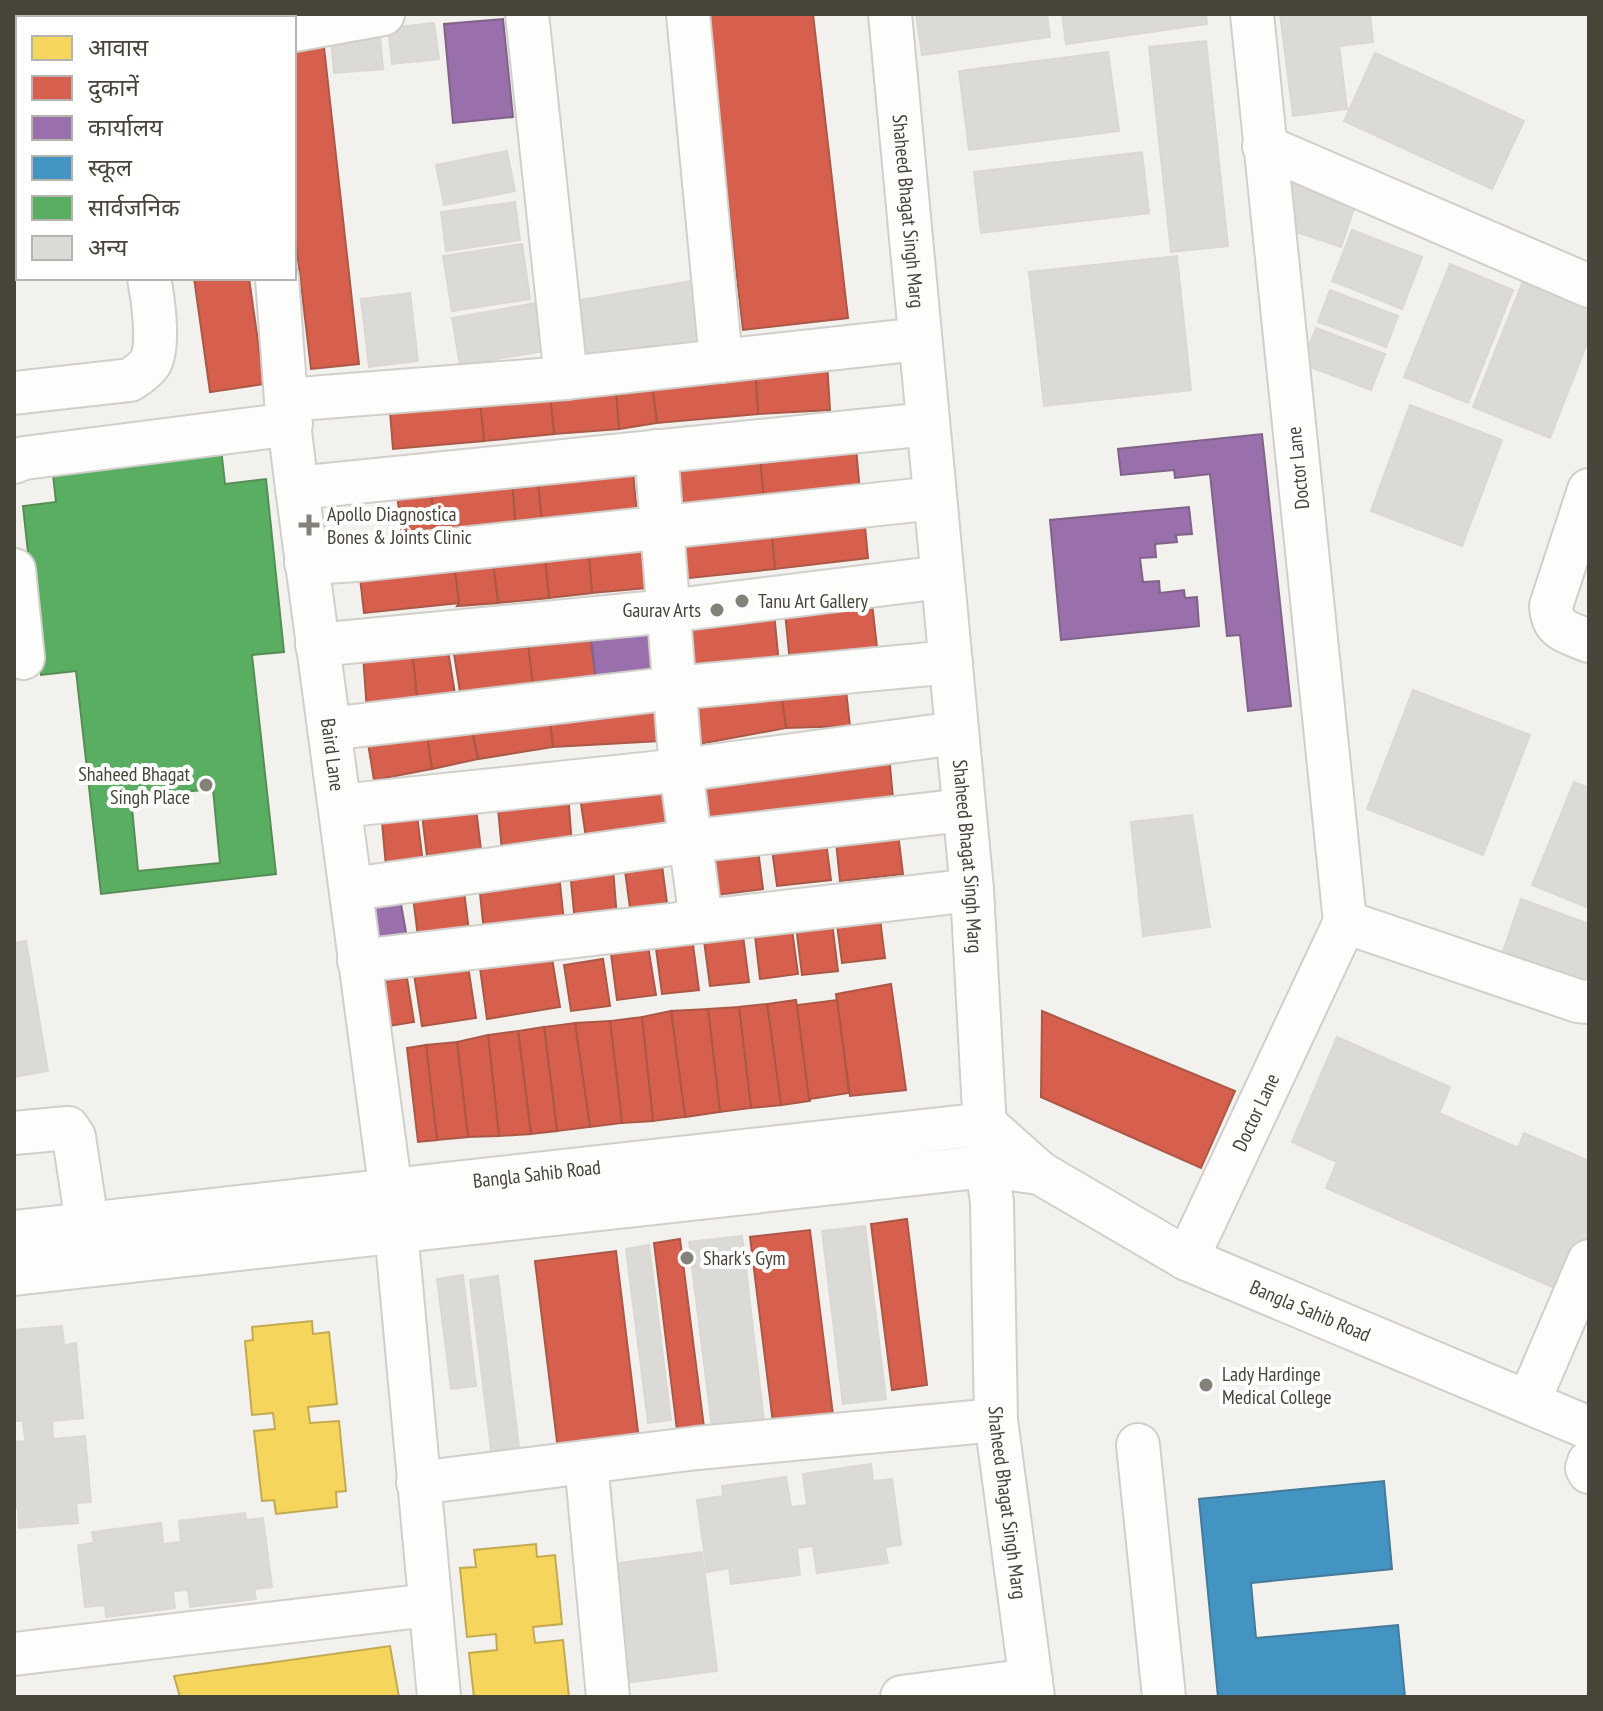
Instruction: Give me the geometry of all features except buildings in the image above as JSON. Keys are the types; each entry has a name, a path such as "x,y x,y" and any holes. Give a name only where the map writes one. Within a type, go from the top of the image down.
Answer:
{"street":[{"path":"296,30 383,14"},
{"path":"527,14 566,378"},
{"path":"688,14 721,361"},
{"name":"Shaheed Bhagat Singh Marg","path":"890,14 972,890 987,1166 992,1202 996,1420 1032,1689"},
{"name":"Doctor Lane","path":"1187,1259 1345,922 1252,14"},
{"path":"1264,146 1589,286"},
{"path":"14,393 130,380 142,372 152,360 156,311 149,280"},
{"name":"Baird Lane","path":"277,280 306,563 393,1210 439,1697"},
{"path":"14,462 289,412 920,339"},
{"path":"297,488 928,424"},
{"path":"656,451 681,770 701,921"},
{"path":"1589,490 1551,606 1552,618 1559,628 1589,641"},
{"path":"306,563 935,498"},
{"path":"14,570 23,658"},
{"path":"317,645 668,611 942,577"},
{"path":"329,729 674,688 951,662"},
{"path":"340,806 681,770 957,733"},
{"path":"352,889 692,841 964,810"},
{"path":"359,961 972,890"},
{"path":"1345,922 1578,1001 1589,1002"},
{"name":"Bangla Sahib Road","path":"14,1274 393,1210 985,1124 1040,1173 1187,1259 1589,1428"},
{"path":"14,1133 68,1128 74,1137 87,1223"},
{"name":"Bangla Sahib Road","path":"14,1232 87,1223 393,1210 987,1166 1040,1173"},
{"path":"1529,1401 1589,1261"},
{"path":"418,1483 697,1448 996,1420"},
{"path":"1138,1445 1164,1697"},
{"path":"586,1462 608,1697"},
{"path":"1589,1462 1589,1472"},
{"path":"14,1654 429,1605"},
{"path":"902,1697 1032,1689"}],"place":[{"name":"Apollo Diagnostica Bones & Joints Clinic","path":"309,525"},
{"name":"Tanu Art Gallery","path":"742,601"},
{"name":"Gaurav Arts","path":"717,610"},
{"name":"Shaheed Bhagat Singh Place","path":"206,785"},
{"name":"Shark's Gym","path":"687,1258"},
{"name":"Lady Hardinge Medical College","path":"1206,1385"}]}
